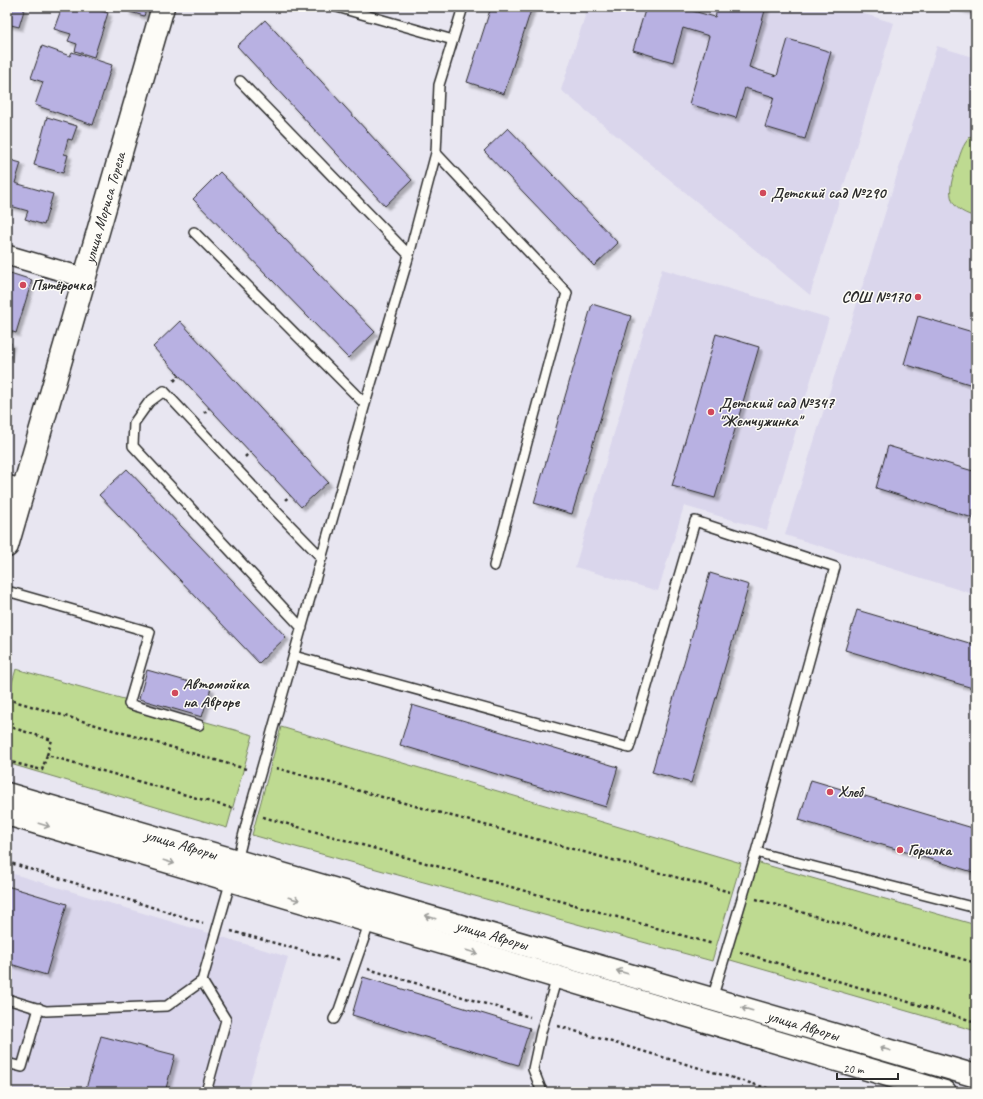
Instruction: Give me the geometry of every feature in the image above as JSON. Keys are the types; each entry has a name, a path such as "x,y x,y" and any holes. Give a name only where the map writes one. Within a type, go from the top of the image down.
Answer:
{"main road":[{"name":"улица Мориса Тореза","path":"7,546 15,488 85,278 163,7"},
{"name":"улица Авроры","path":"7,794 234,871 370,921 944,1092"},
{"name":"улица Авроры","path":"7,814 234,871 712,999 976,1076"}],"street":[{"path":"7,255 85,278"}],"lane":[{"path":"337,7 453,40"},
{"path":"7,999 46,1010 167,1006 202,981 365,404 409,255 436,153 439,85 463,7"},
{"path":"240,81 409,255"},
{"path":"436,153 567,293 494,566"},
{"path":"194,232 365,404"},
{"path":"302,628 133,446 134,423 149,402 164,391 322,558"},
{"path":"294,656 629,748 695,521 835,567 756,852 726,948 712,999"},
{"path":"7,591 150,632 128,704 199,725"},
{"path":"756,852 976,908"},
{"path":"334,1019 339,1010 370,921"},
{"path":"542,1092 533,1069 541,1032 557,977"},
{"path":"202,981 226,1020 206,1092"},
{"path":"7,1063 22,1067 39,1008"}],"path":[{"path":"7,698 249,770 263,765 742,895 976,964"},
{"path":"7,726 52,740 42,770 7,761"},
{"path":"47,756 726,948 976,1022"},
{"path":"7,862 218,927 354,965 780,1092"}],"shaded area":[{"name":"Детский сад №290","path":"588,7 842,7 894,23 810,295 561,90"},
{"name":"СОШ №170","path":"937,46 976,58 976,595 785,535"},
{"name":"Детский сад №347 \"Жемчужинка\"","path":"662,269 829,318 767,530 684,506 658,591 575,567"},
{"path":"7,872 288,957 247,1092 7,1092"}],"green space":[{"path":"975,132 976,217 958,209 951,197 954,173 962,150 965,143"},
{"path":"16,669 253,735 227,828 7,763 7,700"},
{"path":"281,727 741,863 712,961 252,835"},
{"path":"756,862 976,925 976,1031 727,959"}],"building":[{"path":"11,7 25,7 19,27 7,24"},
{"path":"62,7 89,7 108,13 94,57 75,51 77,44 68,41 71,34 54,29"},
{"path":"128,7 147,7 144,16 127,11"},
{"path":"491,7 532,7 504,94 467,82"},
{"path":"646,7 694,7 693,11 715,17 718,7 766,7 749,67 777,76 788,39 831,52 805,139 765,127 774,97 745,88 736,118 689,104 709,36 683,28 673,62 633,50"},
{"path":"955,7 976,7 976,13"},
{"path":"265,20 412,180 385,206 237,46"},
{"path":"42,46 70,56 72,52 112,65 93,125 35,105 43,82 31,78"},
{"path":"47,117 77,126 72,140 68,139 64,154 68,155 63,173 34,165"},
{"path":"508,128 618,243 594,266 484,151"},
{"path":"7,159 21,163 15,183 53,194 44,225 25,219 28,211 7,205"},
{"path":"220,172 375,332 348,358 193,199"},
{"path":"7,272 32,280 16,333 7,330"},
{"path":"592,304 631,316 572,514 534,503"},
{"path":"918,316 976,333 976,386 904,364"},
{"path":"180,321 328,482 301,507 153,347"},
{"path":"716,334 759,347 715,498 672,486"},
{"path":"7,342 11,343 8,355 7,355"},
{"path":"888,446 973,471 976,461 976,519 876,488"},
{"path":"127,469 286,637 259,663 99,495"},
{"path":"710,573 749,585 691,783 652,772"},
{"path":"857,610 976,645 976,689 845,650"},
{"name":"Автомойка на Авроре","path":"147,670 211,688 202,717 139,699"},
{"path":"412,705 618,767 606,807 400,745"},
{"path":"811,780 976,829 976,873 799,820"},
{"path":"7,886 67,904 46,975 7,963"},
{"path":"363,977 530,1028 518,1065 352,1015"},
{"path":"101,1036 175,1055 165,1092 85,1092"}],"place":[{"name":"Детский сад №290","path":"763,193"},
{"name":"Пятёрочка","path":"23,285"},
{"name":"СОШ №170","path":"918,297"},
{"name":"Детский сад №347 \"Жемчужинка\"","path":"711,412"},
{"name":"Автомойка на Авроре","path":"175,693"},
{"name":"Хлеб","path":"830,792"},
{"name":"Горилка","path":"900,850"}]}
